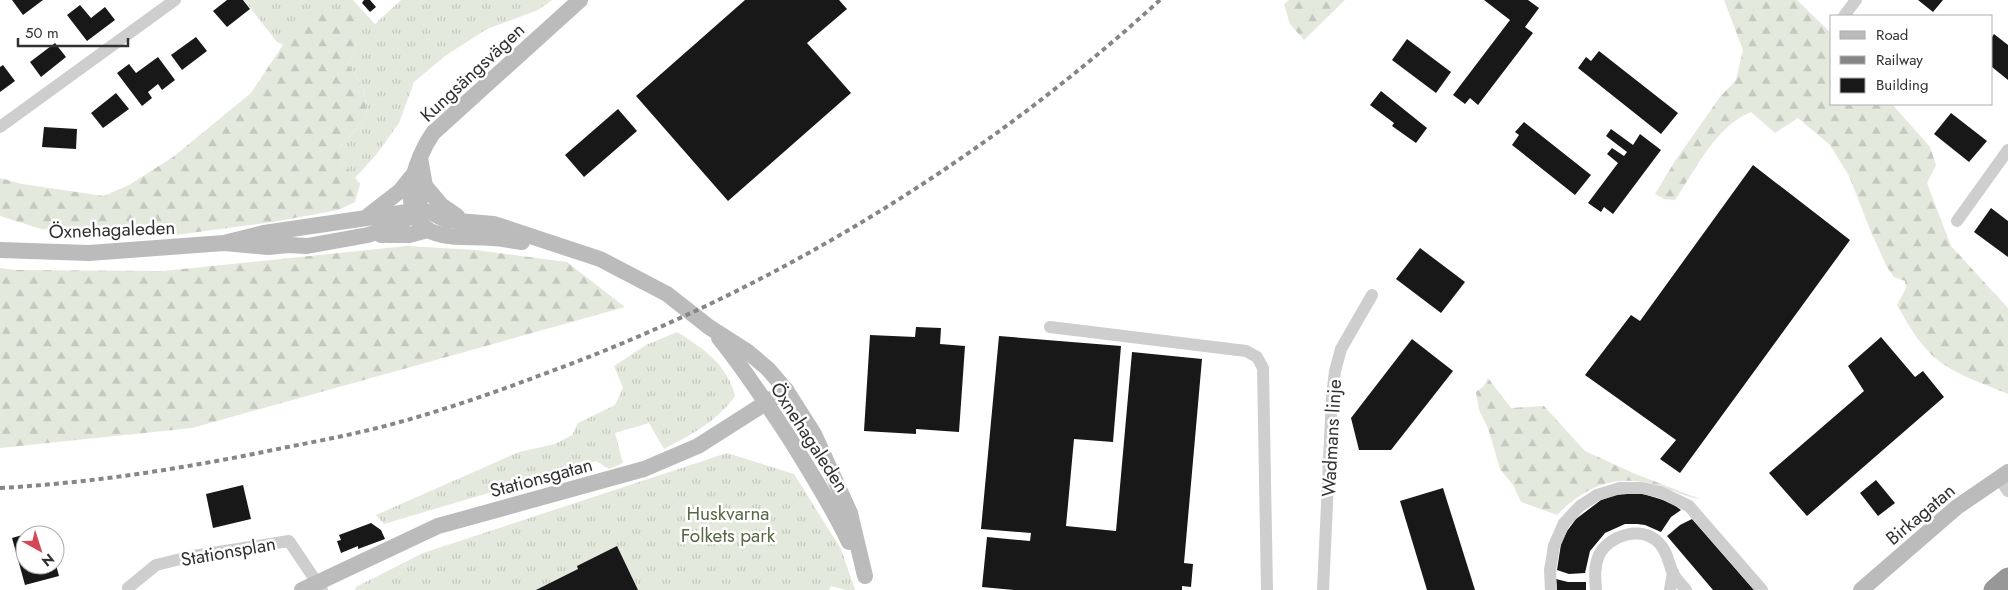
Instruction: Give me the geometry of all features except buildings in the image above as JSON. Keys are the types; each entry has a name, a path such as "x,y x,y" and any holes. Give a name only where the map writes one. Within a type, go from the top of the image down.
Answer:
{"highway":[{"path":"1994,590 2008,578"}],"street":[{"path":"0,127 174,0"},
{"name":"Kungsängsvägen","path":"414,211 422,196 419,180 420,158 433,133 580,0"},
{"path":"1845,15 1856,0"},
{"path":"1957,221 2008,150"},
{"path":"419,180 441,205 454,215 468,220"},
{"name":"Kungsängsvägen","path":"364,217 419,180"},
{"name":"Öxnehagaleden","path":"224,243 264,233 421,210 446,220 468,220 494,224 579,252 617,267 666,294 709,327 748,352 768,369 786,390 814,434 834,475 850,513 868,583"},
{"path":"414,211 420,223 428,230"},
{"name":"Öxnehagaleden","path":"0,250 89,253 224,243 307,246 368,234 402,224 414,211"},
{"name":"Öxnehagaleden","path":"368,234 409,235 428,230 444,236 494,238 579,252"},
{"name":"Wadmans linje","path":"1323,590 1334,371 1341,349 1372,295"},
{"path":"1050,326 1246,351 1257,357 1264,368 1267,590"},
{"name":"Öxnehagaleden","path":"709,327 767,404 812,473 838,518 868,583"},
{"name":"Stationsgatan","path":"302,590 319,586 438,526 644,469 675,457 698,446 767,404 786,390"},
{"name":"Birkagatan","path":"1860,590 1957,507 2005,480"},
{"path":"1551,590 1550,570 1554,546 1564,523 1580,506 1597,495 1620,488 1642,488 1660,492 1689,506 1762,590"},
{"path":"1596,590 1596,566 1600,554 1617,537 1631,534 1646,535 1658,542 1666,553 1673,572 1686,590"},
{"name":"Stationsplan","path":"126,589 156,565 193,556 289,541 319,586"},
{"path":"1670,590 1673,572"}],"green space":[{"path":"244,0 353,0 375,24 401,0 552,0 538,10 487,29 445,56 414,82 399,123 376,155 355,178 340,159 340,146 367,117 364,89 348,64 357,42 298,24 284,45 277,42"},
{"path":"1289,0 1345,0 1304,40 1290,24 1284,4"},
{"path":"1724,0 1797,0 1830,32 1830,105 1893,105 1930,147 1936,165 1927,183 1951,246 2008,308 2008,394 1956,372 1937,360 1920,342 1897,305 1906,288 1905,281 1894,277 1887,267 1849,176 1830,145 1798,118 1775,133 1751,112 1738,119 1717,138 1707,150 1675,200 1664,199 1655,194 1675,161 1720,97 1736,80 1743,50"},
{"path":"338,8 351,10 359,27 357,42 348,64 364,89 367,117 340,146 340,159 360,184 355,202 338,210 273,222 175,235 41,229 0,216 0,178 22,184 104,196 129,185 173,157 251,93 297,24"},
{"path":"407,246 476,250 567,262 625,307 192,428 0,448 0,268 15,270 163,271"},
{"path":"677,332 713,358 727,375 735,396 719,414 693,433 664,449 649,423 615,433 623,463 609,469 596,461 384,524 376,515 519,452 555,444 572,435 578,423 615,405 623,388 614,366 646,345"},
{"path":"1488,378 1511,408 1544,406 1585,451 1633,473 1700,499 1644,482 1630,481 1604,484 1591,489 1557,515 1521,502 1513,485 1500,469 1488,428 1479,410 1476,392 1484,386"},
{"name":"Huskvarna Folkets park","path":"727,453 794,474 841,549 855,590 831,586 829,590 355,590 356,587 423,553"}],"railway":[{"path":"0,488 67,483 168,469 235,458 357,433 477,398 626,342 709,304 790,263 869,218 945,169 1020,116 1091,60 1160,0"}]}
